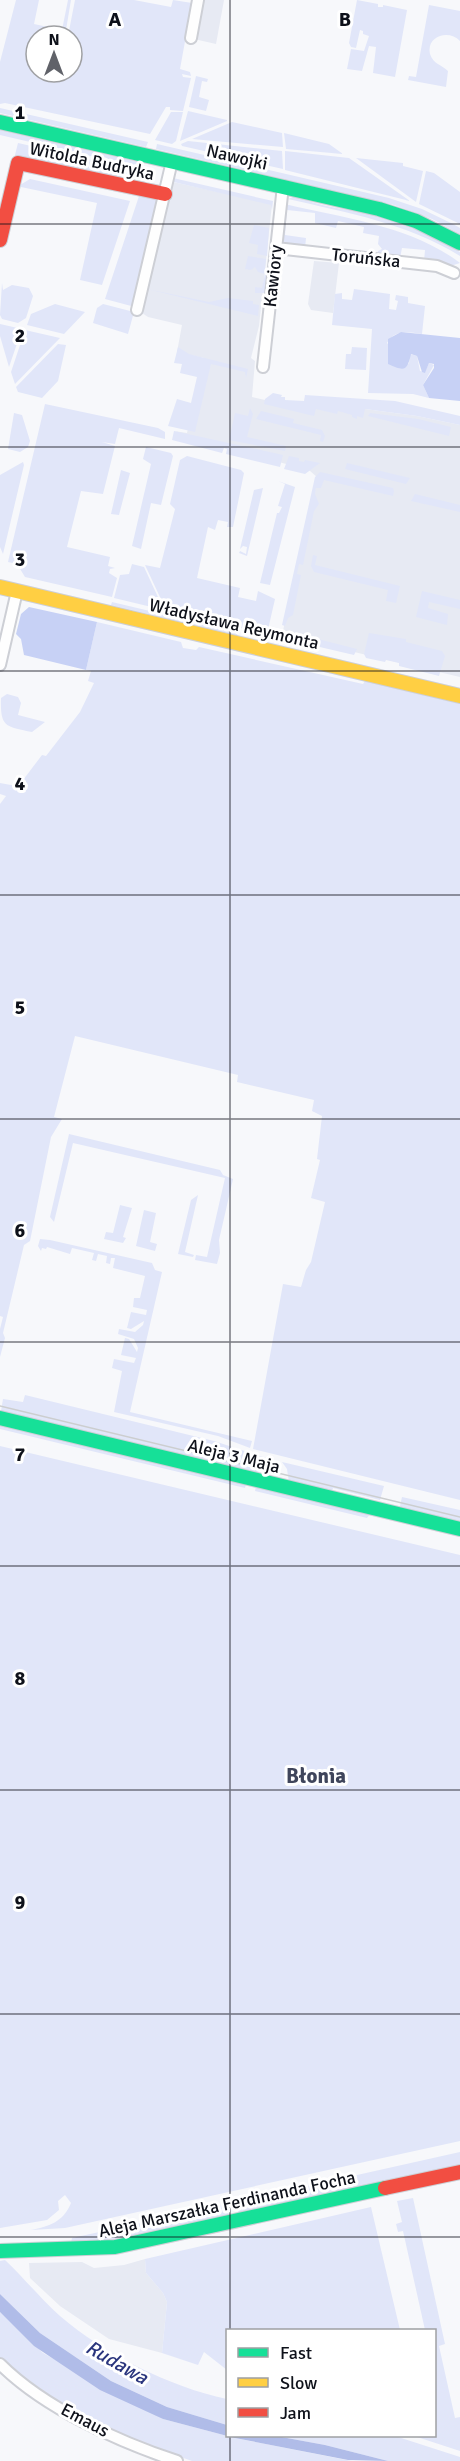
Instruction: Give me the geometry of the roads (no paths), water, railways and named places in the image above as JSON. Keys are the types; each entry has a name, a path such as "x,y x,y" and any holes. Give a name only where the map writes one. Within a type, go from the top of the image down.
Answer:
{"street":[{"path":"191,38 198,0"},
{"name":"Nawojki","path":"0,122 402,215 460,243"},
{"name":"Witolda Budryka","path":"137,310 172,161"},
{"name":"Witolda Budryka","path":"0,240 18,162 165,194"},
{"name":"Kawiory","path":"263,367 283,186"},
{"name":"Toruńska","path":"276,248 437,266 454,273"},
{"name":"Władysława Reymonta","path":"0,587 460,696"},
{"path":"0,665 17,591"},
{"name":"Aleja 3 Maja","path":"0,1418 460,1529"},
{"name":"Aleja Marszałka Ferdinanda Focha","path":"1,2248 90,2250 115,2247 460,2172"},
{"name":"Emaus","path":"0,2364 37,2394 77,2417 131,2444 177,2461"}],"tram line":[{"path":"0,1406 460,1517"}],"district":[{"name":"Błonia","path":"316,1776"}],"water label":[{"name":"Rudawa","path":"117,2362"}]}
